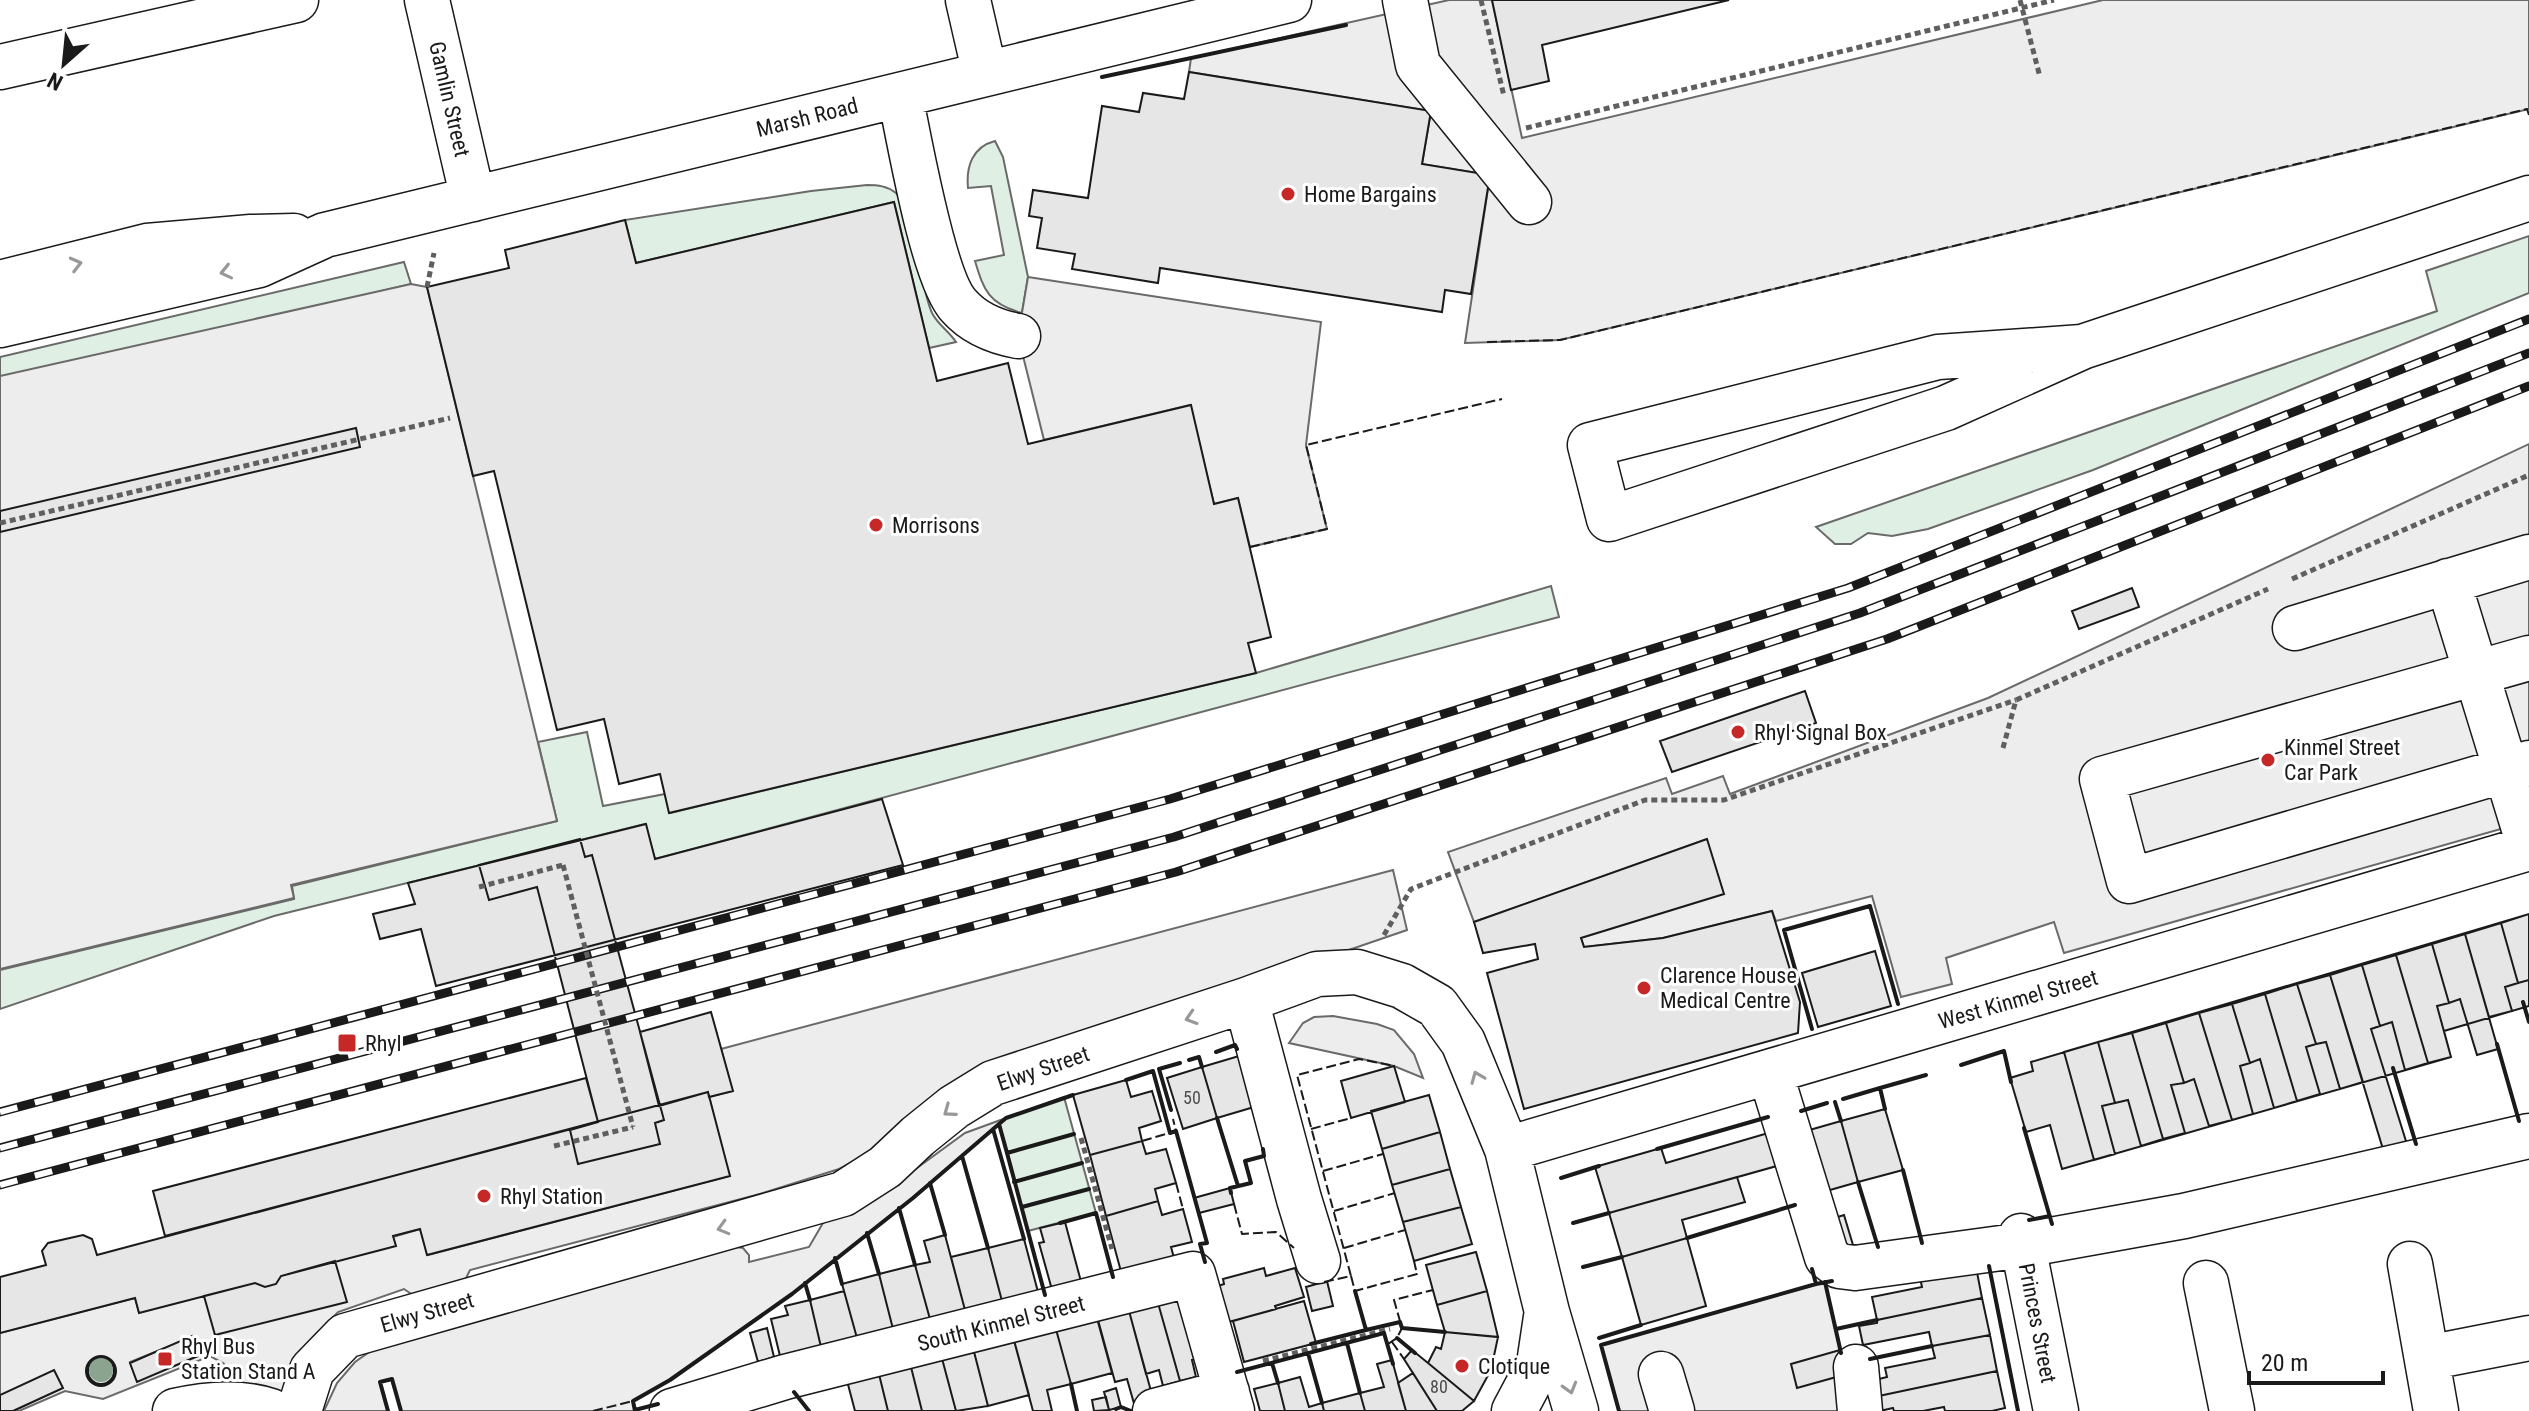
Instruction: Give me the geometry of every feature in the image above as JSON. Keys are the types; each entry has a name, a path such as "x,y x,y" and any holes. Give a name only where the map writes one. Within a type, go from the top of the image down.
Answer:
{"street":[{"path":"0,67 147,16 296,0"},
{"name":"Gamlin Street","path":"427,0 473,199"},
{"path":"968,0 985,74"},
{"name":"Marsh Road","path":"325,235 1289,0"},
{"path":"1405,0 1418,65 1529,202"},
{"path":"900,95 939,270 958,306 994,331 1018,336"},
{"path":"2082,347 1938,357 1590,445 1609,519 1946,408 2082,347 2529,198"},
{"path":"0,283 147,246 251,237 325,235"},
{"path":"0,325 259,265 325,235"},
{"path":"0,304 23,299 48,313"},
{"path":"2295,628 2529,557"},
{"path":"2448,581 2476,673 2517,766 2529,846"},
{"path":"2517,766 2129,881 2102,779 2529,658"},
{"name":"West Kinmel Street","path":"1507,1149 2529,846"},
{"name":"Elwy Street","path":"299,1411 312,1370 345,1336 843,1194 885,1167 954,1107 993,1083 1317,974 1357,972 1402,986 1437,1006 1463,1042 1507,1149 1547,1312 1576,1411"},
{"path":"1246,1000 1284,1204 1318,1261"},
{"path":"1770,1072 1827,1257 1839,1266 1855,1268 2184,1216 2529,1136"},
{"name":"Princes Street","path":"2022,1240 2056,1411"},
{"path":"2410,1264 2436,1411"},
{"name":"South Kinmel Street","path":"672,1411 785,1377 1193,1274 1227,1392"},
{"path":"2206,1283 2232,1411"},
{"path":"1514,1411 1539,1364 1547,1312"},
{"path":"2427,1358 2529,1338"},
{"path":"1856,1367 1860,1411"},
{"path":"1155,1411 1227,1392"},
{"path":"175,1411 193,1407 253,1405 271,1411"}],"path":[{"path":"2020,0 2040,77"},
{"path":"1512,131 2054,0"},
{"path":"0,523 450,418"},
{"path":"2287,581 2529,475"},
{"path":"2003,748 2016,700 2273,587"},
{"path":"479,887 563,865 633,1127 554,1146"},
{"path":"1081,1138 1123,1293"},
{"path":"1227,1392 1390,1329"}],"green space":[{"path":"995,141 1003,157 1028,277 1022,313 995,301 985,288 975,261 1004,255 991,186 968,188 972,159 981,148"},
{"path":"867,185 889,189 902,202 908,215 932,313 956,342 929,348 894,202 636,263 625,220 811,191"},
{"path":"2529,236 2529,293 2093,470 1928,529 1892,536 1868,533 1851,544 1835,544 1816,527 2437,311 2426,271"},
{"path":"404,262 411,284 0,382 0,357"},
{"path":"1551,586 1559,617 655,859 645,824 274,916 0,1009 0,970 294,899 292,886 557,821 538,742 587,732 603,806 665,794 670,813 1256,673"},
{"path":"1064,1097 1096,1213 1028,1231 999,1124 1006,1118"}],"shaded area":[{"path":"1449,0 1492,0 1522,138 2103,0 2529,0 2529,109 1560,340 1465,343 1490,175 1422,164 1431,111 1189,72 1191,58"},
{"path":"1028,277 1321,322 1306,445 1327,529 1250,547 1238,498 1214,504 1190,405 1044,440 1018,336"},
{"path":"411,284 427,287 557,821 291,885 294,898 0,969 0,376"},
{"name":"Kinmel Street Car Park","path":"2529,444 2529,821 2064,953 2054,922 1946,958 1952,984 1901,997 1872,896 1776,921 1772,911 1663,938 1584,947 1581,938 1707,839 1474,922 1448,852 1666,778 1672,794 1723,776 1730,794 1988,698"},
{"path":"1393,870 1407,930 958,1084 879,1148 839,1169 760,1194 470,1270 458,1295 426,1304 404,1289 338,1312 312,1338 282,1396 245,1385 223,1363 210,1356 103,1399 65,1391 13,1411 62,1388 0,1395 0,1333 135,1298 139,1312 420,1229 428,1255 729,1176 709,1097 732,1091 721,1049","holes":["192,1337 199,1356 137,1381 130,1362"]},
{"path":"1333,1016 1394,1030 1414,1054 1423,1078 1394,1066 1289,1043 1303,1023 1314,1017"},
{"path":"1006,1118 913,1198 792,1294 670,1380 633,1401 635,1411 401,1411 391,1379 380,1382 388,1411 324,1411 337,1383 355,1362 378,1346 736,1247 743,1248 749,1255 749,1262 809,1247 823,1223 835,1213 891,1187 965,1133"},
{"path":"1825,1282 1855,1411 1619,1411 1601,1345"}],"building":[{"path":"1492,0 1729,0 1542,45 1549,81 1511,90"},
{"name":"Home Bargains","path":"1189,72 1431,111 1422,164 1490,175 1471,294 1445,290 1442,312 1160,268 1158,283 1072,269 1075,254 1037,248 1042,218 1029,216 1033,190 1088,198 1102,106 1139,112 1143,93 1184,99"},
{"name":"Morrisons","path":"894,202 937,381 1008,363 1028,444 1191,405 1214,504 1238,498 1271,637 1248,643 1256,673 669,813 660,774 619,784 604,719 557,730 494,471 473,476 427,287 509,268 505,250 625,220 636,263"},
{"path":"356,428 360,447 0,532 0,511"},
{"path":"2132,588 2139,607 2079,629 2072,611"},
{"name":"Rhyl Signal Box","path":"1805,691 1816,723 1672,772 1660,741"},
{"path":"882,799 903,865 436,986 421,929 380,939 373,914 415,904 408,883 646,824 655,859"},
{"path":"580,839 585,857 592,855 664,1120 655,1123 660,1144 578,1164 570,1130 598,1122 537,887 489,900 479,865"},
{"name":"Clarence House Medical Centre","path":"1707,839 1724,894 1581,938 1584,947 1663,938 1772,911 1800,1002 1798,1033 1524,1109 1487,973 1538,959 1535,944 1483,953 1474,922"},
{"path":"2529,914 2529,1006 2444,1031 2451,1057 2062,1169 2050,1125 2026,1132 2010,1078 2033,1071 2031,1062"},
{"path":"2529,914 2529,980 2518,983 2501,923"},
{"path":"2501,923 2518,983 2505,987 2512,1011 2489,1017 2465,934"},
{"path":"2465,934 2498,1049 2477,1055 2460,999 2449,1003 2432,944"},
{"path":"2432,944 2449,1003 2437,1006 2451,1057 2428,1063 2396,955"},
{"path":"1875,951 1891,1006 1818,1027 1802,973"},
{"path":"2396,955 2428,1063 2405,1070 2392,1022 2380,1026 2362,965"},
{"path":"2362,965 2380,1026 2371,1029 2410,1154 2386,1159 2330,975"},
{"path":"2330,975 2363,1082 2340,1089 2326,1042 2316,1044 2297,984"},
{"path":"2297,984 2316,1044 2306,1047 2320,1094 2297,1101 2265,994"},
{"path":"2265,994 2297,1101 2274,1108 2260,1059 2250,1063 2232,1004"},
{"path":"2232,1004 2250,1063 2240,1066 2253,1114 2232,1120 2199,1013"},
{"path":"711,1012 733,1091 709,1097 708,1092 659,1106 640,1032"},
{"path":"2199,1013 2232,1120 2209,1126 2194,1079 2184,1083 2166,1023"},
{"path":"2166,1023 2184,1083 2171,1085 2185,1133 2163,1139 2132,1033"},
{"path":"2132,1033 2163,1139 2141,1146 2128,1100 2115,1103 2098,1042"},
{"path":"2098,1042 2115,1103 2102,1106 2115,1154 2094,1160 2064,1052"},
{"path":"1239,1056 1254,1107 1217,1118 1202,1067"},
{"path":"1394,1066 1405,1102 1351,1118 1341,1081"},
{"path":"1202,1067 1217,1118 1183,1129 1167,1078"},
{"path":"586,1078 598,1122 165,1236 153,1191"},
{"path":"1126,1080 1131,1097 1152,1091 1161,1121 1139,1128 1142,1141 1090,1155 1073,1095"},
{"name":"Rhyl Station","path":"708,1092 730,1176 427,1255 420,1229 393,1236 396,1246 281,1276 276,1284 265,1287 255,1283 139,1313 135,1298 0,1333 0,1277 46,1265 42,1251 48,1243 83,1235 92,1239 97,1255"},
{"path":"1429,1095 1440,1132 1382,1149 1371,1111"},
{"path":"1885,1109 1903,1170 1858,1182 1841,1121"},
{"path":"1841,1121 1858,1182 1816,1194 1799,1133"},
{"path":"1775,1131 1784,1164 1609,1213 1595,1167 1661,1148 1666,1163"},
{"path":"1440,1132 1450,1169 1392,1185 1382,1149"},
{"path":"1142,1141 1146,1154 1166,1149 1176,1183 1155,1189 1158,1201 1106,1216 1090,1155"},
{"path":"1450,1169 1461,1207 1403,1222 1392,1185"},
{"path":"1737,1177 1745,1202 1682,1220 1687,1238 1622,1257 1609,1213"},
{"path":"1230,1188 1234,1204 1199,1213 1194,1198"},
{"path":"1158,1201 1162,1215 1183,1209 1192,1242 1171,1247 1176,1265 1123,1279 1106,1216"},
{"path":"1461,1207 1472,1244 1414,1261 1403,1222"},
{"path":"1844,1215 1853,1245 1834,1250 1825,1221"},
{"path":"1065,1222 1083,1289 1054,1297 1039,1243 1044,1242 1040,1228"},
{"path":"945,1235 965,1310 930,1319 915,1265 930,1262 924,1241"},
{"path":"1687,1238 1706,1306 1641,1325 1622,1257"},
{"path":"1024,1239 1038,1292 1002,1301 988,1248"},
{"path":"988,1248 1002,1301 965,1310 951,1257"},
{"path":"1476,1252 1487,1291 1437,1305 1426,1265"},
{"path":"335,1261 347,1302 215,1335 204,1296 255,1283 265,1287 276,1284 281,1276"},
{"path":"1975,1262 1982,1298 1877,1320 1872,1297 1922,1287 1919,1273"},
{"path":"915,1265 930,1319 893,1329 879,1274"},
{"path":"1264,1268 1266,1276 1295,1268 1304,1297 1275,1306 1276,1309 1225,1323 1215,1287 1224,1284 1223,1279"},
{"path":"879,1274 893,1329 857,1338 842,1284"},
{"path":"1327,1281 1333,1306 1312,1311 1306,1287"},
{"path":"844,1291 857,1338 821,1347 810,1300"},
{"path":"1487,1291 1498,1337 1445,1332 1437,1305"},
{"path":"1189,1294 1207,1356 1192,1360 1196,1377 1180,1381 1158,1303"},
{"path":"1982,1298 1990,1335 1932,1346 1929,1332 1863,1345 1859,1326"},
{"path":"810,1300 821,1347 780,1356 771,1319 788,1315 785,1306"},
{"path":"1304,1301 1316,1343 1244,1362 1233,1321"},
{"path":"1158,1303 1180,1381 1163,1386 1159,1370 1146,1374 1129,1311"},
{"path":"1095,1311 1112,1373 1071,1384 1054,1322"},
{"path":"1129,1311 1154,1402 1135,1407 1127,1379 1115,1382 1098,1320"},
{"path":"1054,1322 1071,1384 1047,1390 1052,1411 1033,1411 1012,1333"},
{"path":"767,1328 774,1357 758,1362 750,1333"},
{"name":"Clotique","path":"1445,1332 1498,1337 1491,1370 1474,1401 1428,1363 1436,1347 1441,1349"},
{"path":"1012,1333 1029,1395 988,1406 972,1344"},
{"path":"1990,1335 1997,1371 1874,1397 1871,1381 1887,1377 1885,1368 1935,1358 1932,1346"},
{"path":"192,1336 200,1355 137,1382 130,1363"},
{"path":"972,1344 988,1406 956,1411 940,1351"},
{"path":"1412,1350 1474,1401 1462,1411 1437,1411 1404,1359"},
{"path":"1840,1350 1847,1374 1797,1388 1791,1364"},
{"path":"940,1351 956,1411 922,1411 909,1359"},
{"path":"909,1359 922,1411 888,1411 877,1366"},
{"path":"1392,1360 1406,1411 1365,1411 1360,1393 1384,1387 1377,1364"},
{"path":"877,1366 888,1411 855,1411 845,1373"},
{"path":"54,1370 63,1388 13,1411 0,1411 0,1395"},
{"path":"1997,1371 2005,1408 1992,1411 1945,1411 1944,1407 1923,1411 1894,1411 1893,1408 1880,1411 1874,1397"},
{"path":"1413,1373 1437,1411 1406,1411 1398,1383"},
{"path":"1300,1377 1309,1407 1322,1403 1324,1411 1285,1411 1278,1383"},
{"path":"1278,1383 1285,1411 1260,1411 1254,1389"},
{"path":"1116,1388 1121,1407 1109,1410 1104,1392"},
{"path":"1360,1393 1365,1411 1324,1411 1322,1403"},
{"path":"1106,1397 1109,1410 1094,1411 1092,1400"}],"railway":[{"path":"0,1112 1170,799 1848,588 2529,319"},
{"path":"0,1148 1174,837 1860,613 2529,353"},
{"path":"0,1185 1176,872 1887,639 2529,386"}],"fence":[{"path":"1487,342 1560,340 2527,109 2529,115"},
{"path":"1250,547 1327,529 1306,445 1502,399"},
{"path":"1324,1282 1351,1276 1297,1075 1359,1059 1394,1066"},
{"path":"1311,1129 1351,1118"},
{"path":"1142,1141 1176,1131 1173,1119"},
{"path":"1323,1171 1383,1154"},
{"path":"1176,1183 1183,1209"},
{"path":"1334,1211 1395,1193"},
{"path":"1234,1204 1242,1234 1276,1232 1294,1248"},
{"path":"1344,1248 1405,1230"},
{"path":"1351,1276 1355,1291 1417,1274 1414,1261"},
{"path":"1388,1344 1397,1338 1402,1328 1394,1300 1433,1290"},
{"path":"1392,1342 1404,1359"},
{"path":"593,1411 633,1401"}],"wall":[{"path":"1102,77 1346,25"},
{"path":"1812,1029 1784,930 1870,906 1898,1004"},
{"path":"2523,1002 2529,1022"},
{"path":"2497,1044 2519,1121"},
{"path":"1216,1052 1235,1045 1237,1049"},
{"path":"1961,1065 2004,1051 2011,1082"},
{"path":"1189,1060 1199,1057 1202,1067"},
{"path":"1171,1110 1159,1069 1180,1063"},
{"path":"2393,1068 2416,1144"},
{"path":"1126,1080 1153,1071 1170,1133 1176,1131 1207,1243 1200,1244 1205,1262"},
{"path":"1880,1088 1926,1075"},
{"path":"1843,1099 1880,1088 1885,1109"},
{"path":"635,1411 633,1401 670,1380 792,1294 913,1198 1006,1118 1073,1095"},
{"path":"1835,1102 1841,1121"},
{"path":"1801,1111 1827,1103"},
{"path":"1657,1149 1768,1117"},
{"path":"1217,1118 1238,1186"},
{"path":"999,1124 1007,1153"},
{"path":"2024,1128 2052,1224"},
{"path":"993,1129 1024,1239"},
{"path":"1045,1295 1007,1153 1074,1134"},
{"path":"1231,1193 1230,1188 1251,1183 1245,1161 1264,1156 1263,1149"},
{"path":"962,1156 988,1248"},
{"path":"1014,1182 1082,1163"},
{"path":"1561,1178 1599,1166"},
{"path":"1903,1170 1922,1243"},
{"path":"1858,1182 1878,1247"},
{"path":"930,1183 945,1235"},
{"path":"1022,1207 1089,1189"},
{"path":"1687,1238 1795,1205"},
{"path":"899,1208 915,1265"},
{"path":"1060,1223 1096,1213 1113,1277"},
{"path":"1573,1223 1609,1213"},
{"path":"2029,1220 2050,1216"},
{"path":"867,1233 879,1274"},
{"path":"1583,1267 1622,1257"},
{"path":"835,1258 842,1284"},
{"path":"1989,1266 2018,1411"},
{"path":"1812,1269 1816,1284 1832,1281"},
{"path":"1825,1282 1841,1353"},
{"path":"805,1283 810,1300"},
{"path":"1619,1411 1601,1345 1816,1284"},
{"path":"1311,1344 1366,1330 1355,1291"},
{"path":"1836,1329 1877,1320"},
{"path":"1366,1330 1400,1322 1402,1328 1445,1332"},
{"path":"1599,1338 1641,1325"},
{"path":"1237,1372 1384,1333 1393,1364"},
{"path":"1397,1338 1415,1353"},
{"path":"1347,1343 1360,1393"},
{"path":"1870,1359 1932,1346"},
{"path":"1308,1353 1322,1403"},
{"path":"101,1357 111,1361 115,1371 111,1381 101,1385 91,1381 87,1371 91,1361 101,1357"},
{"path":"1272,1363 1278,1383"},
{"path":"388,1411 380,1382 392,1379 401,1411"},
{"path":"1071,1384 1077,1411"},
{"path":"794,1392 809,1411"},
{"path":"635,1410 658,1404"},
{"path":"1116,1409 1121,1407 1131,1411"}],"place":[{"name":"Home Bargains","path":"1288,194"},
{"name":"Morrisons","path":"876,525"},
{"name":"Rhyl Signal Box","path":"1738,732"},
{"name":"Kinmel Street Car Park","path":"2268,760"},
{"name":"Clarence House Medical Centre","path":"1644,988"},
{"name":"Rhyl","path":"347,1043"},
{"name":"Rhyl Station","path":"484,1196"},
{"name":"Rhyl Bus Station Stand A","path":"165,1359"},
{"name":"Clotique","path":"1462,1366"}]}
